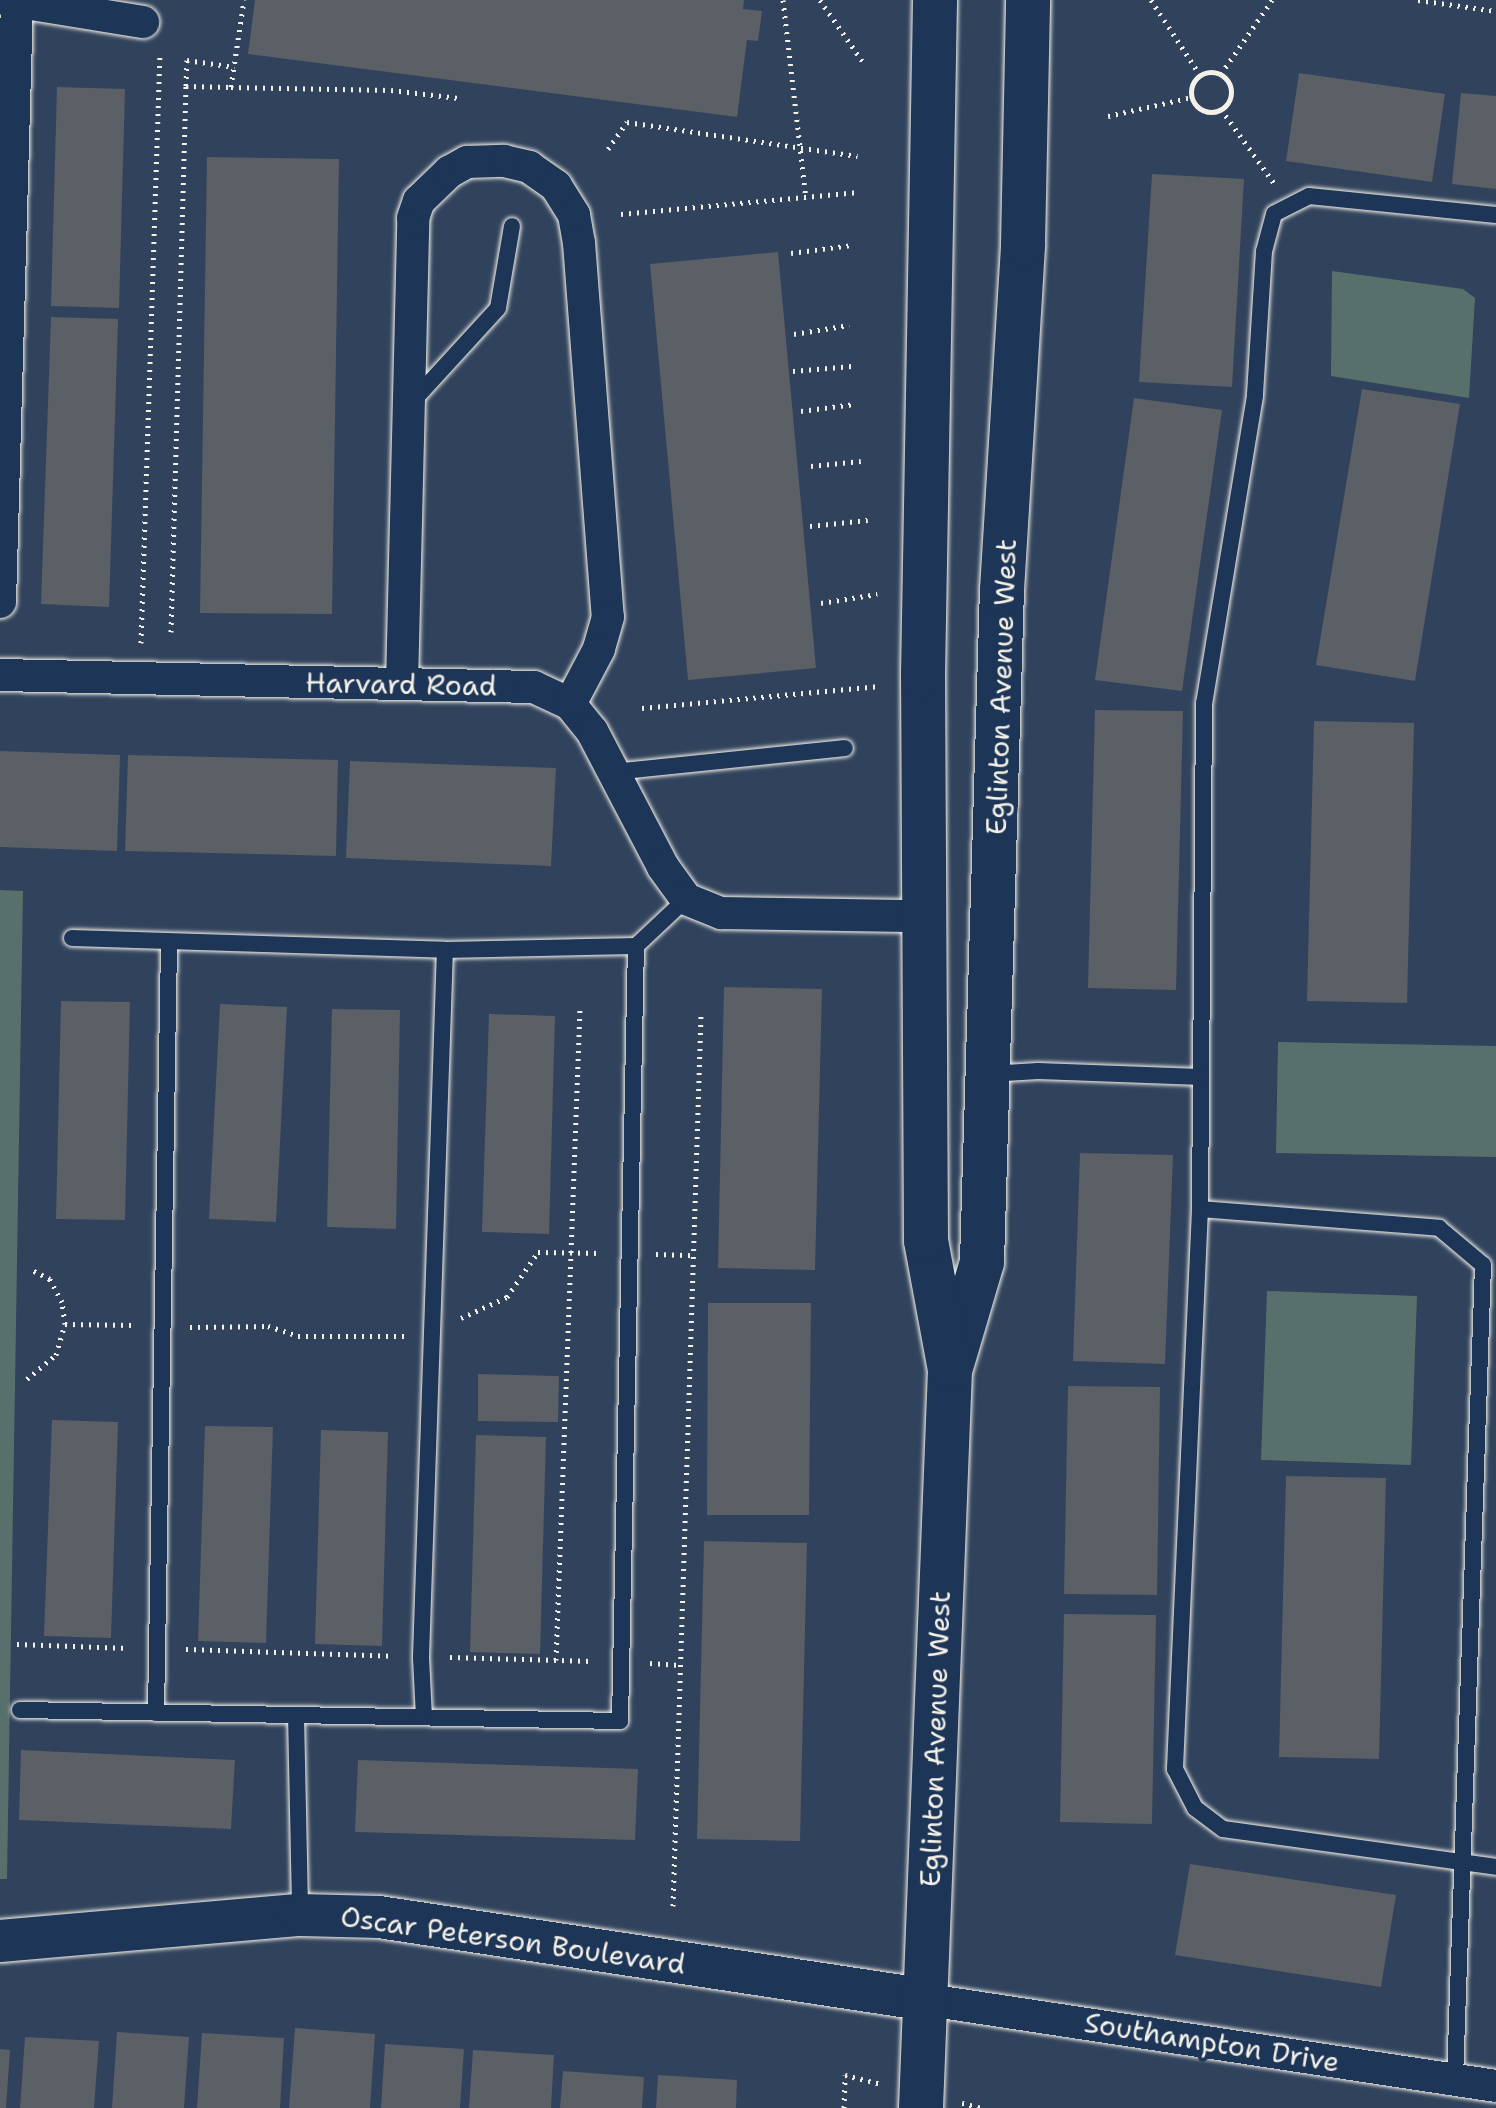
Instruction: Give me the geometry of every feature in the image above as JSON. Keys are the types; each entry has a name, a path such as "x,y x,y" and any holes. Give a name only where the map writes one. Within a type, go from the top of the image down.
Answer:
{"main road":[{"name":"Eglinton Avenue West","path":"921,2108 928,2000 950,1370 926,1241 922,916 935,0"},
{"name":"Eglinton Avenue West","path":"950,1370 982,1262 1002,590 1023,244 1028,0"}],"street":[{"path":"0,602 12,1 152,35"},
{"path":"402,684 410,236 419,201 431,186 467,162 504,161 543,174 567,201 579,243 608,617 599,649 570,704"},
{"name":"Harvard Road","path":"0,675 534,687 570,704 592,731 663,867 686,899"},
{"path":"686,899 721,913 922,916"},
{"name":"Oscar Peterson Boulevard","path":"0,1941 300,1915 379,1917 928,2000"},
{"name":"Southampton Drive","path":"928,2000 1496,2086"}],"lane":[{"path":"1496,215 1309,196 1288,203 1274,214 1264,251 1255,396 1204,703 1200,1209 1175,1769 1195,1808 1223,1829 1496,1867"},
{"path":"405,409 498,308 512,226"},
{"path":"614,772 845,748"},
{"path":"72,938 445,950 636,946 686,899"},
{"path":"156,1713 169,943"},
{"path":"20,1710 620,1721 636,946"},
{"path":"424,1717 421,1657 436,1329 445,950"},
{"path":"987,1074 1038,1071 1201,1077"},
{"path":"1200,1209 1439,1228 1483,1265 1455,2080"},
{"path":"296,1715 300,1915"}],"path":[{"path":"231,87 244,0"},
{"path":"783,0 806,199"},
{"path":"820,0 863,62"},
{"path":"1151,0 1200,75"},
{"path":"1221,74 1272,0"},
{"path":"1418,0 1496,11"},
{"path":"140,678 152,35"},
{"path":"171,632 187,60 234,67"},
{"path":"1200,75 1221,74"},
{"path":"1192,97 1204,111 1221,109 1231,95 1221,74"},
{"path":"1192,97 1200,75"},
{"path":"186,86 391,90 459,98"},
{"path":"1108,116 1192,97"},
{"path":"1221,109 1288,203"},
{"path":"608,149 627,122 858,156"},
{"path":"621,214 856,192"},
{"path":"791,253 853,245"},
{"path":"794,334 849,325"},
{"path":"793,371 852,366"},
{"path":"801,411 855,404"},
{"path":"811,466 861,461"},
{"path":"810,526 868,520"},
{"path":"821,603 877,594"},
{"path":"642,708 880,686"},
{"path":"556,1660 580,1010"},
{"path":"673,1906 701,1014"},
{"path":"65,1324 268,1326 298,1336 407,1336 436,1329 507,1297 538,1252 693,1255"},
{"path":"27,1379 56,1355 65,1324 62,1302 50,1279 32,1270"},
{"path":"17,1644 680,1665"},
{"path":"844,2108 845,2075"}],"green space":[{"path":"1332,271 1463,289 1475,298 1469,398 1331,376"},
{"path":"0,890 23,891 7,1879 0,1879"},
{"path":"1278,1042 1496,1046 1496,1157 1276,1153"},
{"path":"1267,1291 1417,1296 1411,1465 1261,1460"}],"building":[{"path":"255,0 744,0 743,9 762,11 758,41 747,40 737,117 248,54"},
{"path":"1299,73 1445,94 1432,182 1286,161"},
{"path":"57,87 125,89 119,308 51,306"},
{"path":"1461,93 1496,96 1496,189 1452,184"},
{"path":"207,157 339,159 332,614 200,613"},
{"path":"1152,174 1244,179 1232,387 1139,382"},
{"path":"778,252 816,668 688,680 650,264"},
{"path":"51,317 118,319 109,607 41,604"},
{"path":"1362,389 1460,404 1415,681 1316,665"},
{"path":"1134,398 1222,410 1182,691 1095,680"},
{"path":"1095,710 1183,711 1176,990 1088,988"},
{"path":"1314,721 1414,723 1407,1003 1307,1001"},
{"path":"0,751 120,755 117,851 0,847"},
{"path":"128,755 338,760 336,856 125,851"},
{"path":"350,761 556,768 551,866 346,858"},
{"path":"724,987 822,989 815,1270 718,1268"},
{"path":"61,1001 130,1002 125,1220 56,1219"},
{"path":"220,1004 287,1007 276,1222 209,1219"},
{"path":"332,1009 400,1010 396,1229 327,1227"},
{"path":"489,1014 555,1016 549,1234 482,1232"},
{"path":"1080,1153 1173,1155 1165,1364 1073,1361"},
{"path":"708,1303 811,1303 809,1515 707,1515"},
{"path":"478,1374 559,1376 558,1422 478,1421"},
{"path":"1068,1386 1160,1387 1157,1595 1064,1594"},
{"path":"52,1420 118,1422 111,1638 44,1636"},
{"path":"205,1426 273,1427 266,1643 198,1641"},
{"path":"321,1430 388,1432 382,1646 315,1644"},
{"path":"476,1435 546,1437 540,1654 470,1652"},
{"path":"1286,1476 1386,1478 1379,1759 1279,1757"},
{"path":"704,1541 807,1543 800,1841 697,1839"},
{"path":"1064,1614 1156,1615 1152,1824 1060,1822"},
{"path":"21,1750 235,1760 231,1829 19,1820"},
{"path":"358,1760 638,1769 635,1840 355,1832"},
{"path":"1190,1864 1396,1895 1381,1987 1175,1955"},
{"path":"295,2028 375,2034 370,2108 289,2108"},
{"path":"117,2032 189,2037 184,2108 112,2108"},
{"path":"202,2033 284,2038 280,2108 197,2108"},
{"path":"25,2037 99,2041 94,2108 20,2108"},
{"path":"385,2044 464,2049 460,2108 381,2108"},
{"path":"0,2049 10,2050 6,2108 0,2108"},
{"path":"473,2050 554,2055 551,2108 469,2108"},
{"path":"563,2071 644,2077 642,2108 560,2108"},
{"path":"658,2075 737,2080 736,2108 656,2108"}]}
